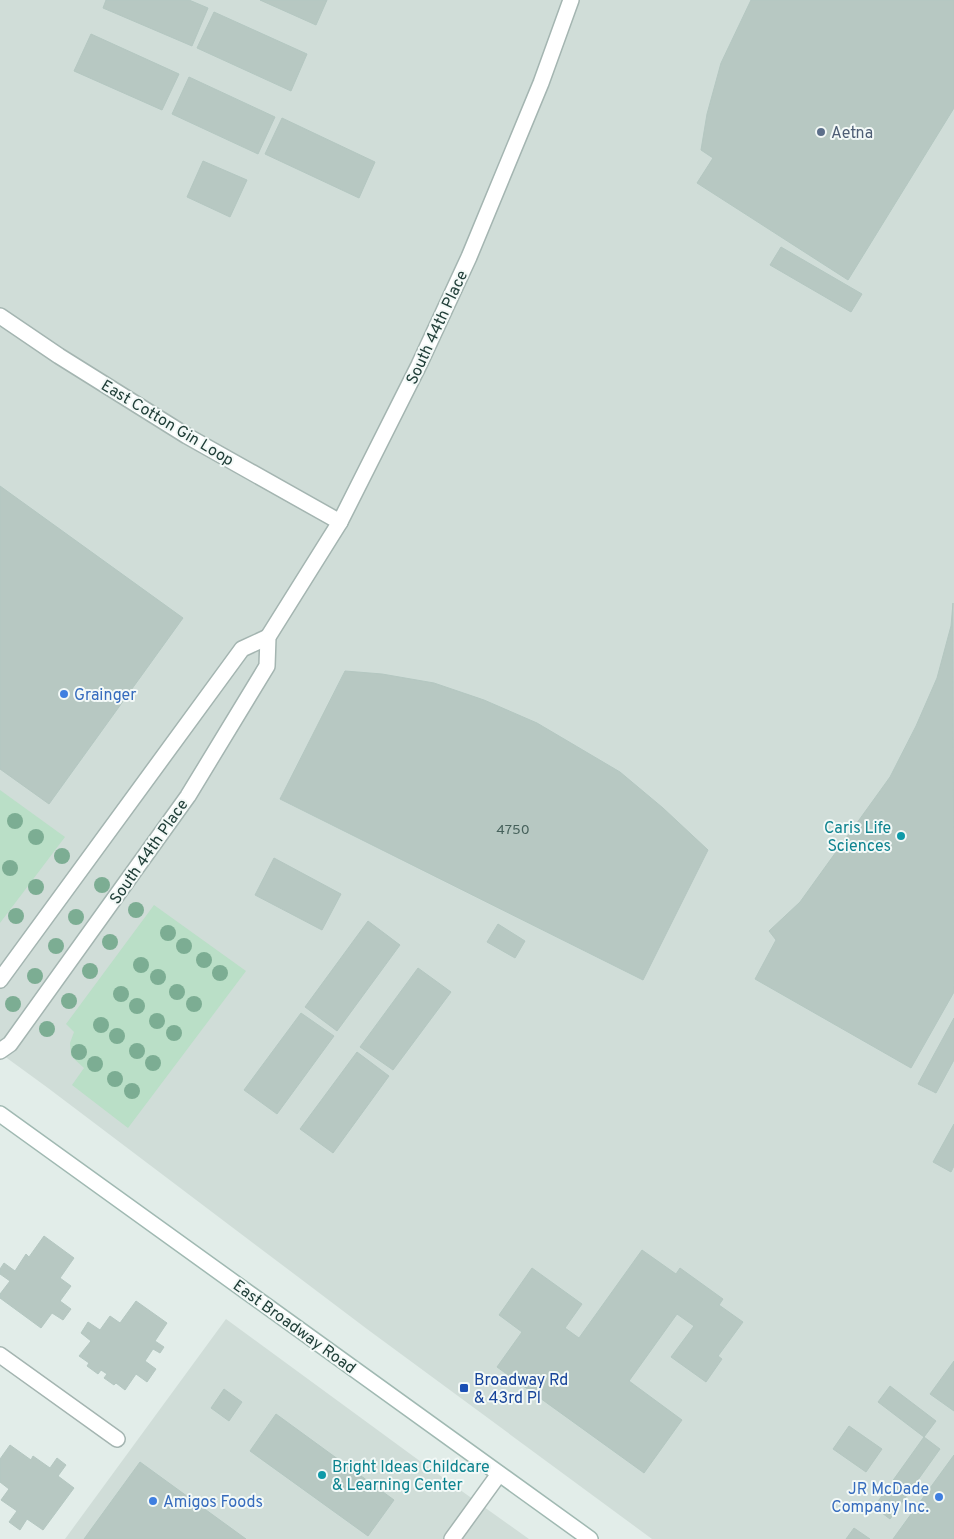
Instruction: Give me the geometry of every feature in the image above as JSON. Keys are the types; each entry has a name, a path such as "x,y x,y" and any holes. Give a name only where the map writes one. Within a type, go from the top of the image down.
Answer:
{"street":[{"name":"South 44th Place","path":"0,1052 10,1044 188,796 267,666 268,637 340,522 469,257 541,83 570,0"},
{"name":"East Cotton Gin Loop","path":"0,316 59,356 187,436 340,522"},
{"path":"0,980 242,649 268,637"},
{"name":"East Broadway Road","path":"0,1114 590,1539"},
{"path":"0,1355 117,1439"},
{"path":"452,1539 499,1474"}],"shaded area":[{"path":"0,0 954,0 954,1539 652,1539 367,1329 0,1053"},
{"path":"226,1319 428,1467 529,1539 65,1539"}],"green space":[{"path":"0,790 65,837 0,923"},
{"path":"154,905 246,971 128,1128 72,1085 84,1068 71,1056 70,1043 74,1032 66,1024"}],"building":[{"path":"106,0 189,0 208,8 192,46 103,8"},
{"path":"260,0 327,0 316,25"},
{"name":"Aetna","path":"751,0 954,0 954,108 848,280 697,183 713,158 701,150 707,114 721,63"},
{"path":"214,12 307,54 291,91 197,48"},
{"path":"91,34 179,74 162,110 74,71"},
{"path":"189,77 275,117 258,154 172,114"},
{"path":"282,118 375,162 359,198 265,154"},
{"path":"203,161 247,180 230,217 187,197"},
{"path":"781,247 862,294 851,312 770,265"},
{"name":"Grainger","path":"0,486 183,618 49,804 0,769"},
{"name":"Caris Life Sciences","path":"953,603 954,992 911,1068 755,979 776,940 769,931 800,902 890,777 916,726 937,678 951,626"},
{"path":"345,671 382,674 434,683 484,700 537,723 620,772 663,808 708,850 643,980 280,799"},
{"path":"274,858 341,894 322,930 255,895"},
{"path":"368,921 400,945 337,1031 305,1007"},
{"path":"498,924 525,941 515,958 487,942"},
{"path":"418,968 451,992 393,1070 360,1047"},
{"path":"301,1013 334,1036 277,1114 244,1090"},
{"path":"954,1018 954,1060 936,1093 918,1084"},
{"path":"357,1052 389,1076 333,1153 300,1129"},
{"path":"954,1124 954,1166 951,1172 933,1162"},
{"path":"44,1236 74,1258 60,1278 71,1286 60,1301 71,1309 63,1320 52,1313 41,1328 0,1298 0,1294 10,1281 0,1274 0,1269 4,1263 15,1271 26,1254 29,1257"},
{"path":"642,1250 676,1274 680,1268 723,1299 719,1305 743,1322 718,1356 722,1359 706,1382 671,1357 694,1326 677,1314 629,1381 682,1420 644,1473 497,1367 522,1332 499,1315 532,1268 582,1304 565,1328 579,1338"},
{"path":"136,1301 167,1323 155,1341 164,1347 160,1353 153,1349 145,1361 156,1369 147,1382 136,1374 125,1390 116,1383 114,1385 104,1378 107,1374 101,1370 98,1374 87,1366 89,1363 79,1356 91,1341 81,1333 88,1322 100,1330 110,1316 120,1323"},
{"path":"954,1361 954,1411 930,1394"},
{"path":"890,1386 936,1421 924,1437 878,1402"},
{"path":"224,1389 242,1402 229,1421 211,1408"},
{"name":"Bright Ideas Childcare & Learning Center","path":"276,1414 394,1500 368,1536 250,1451"},
{"path":"849,1426 882,1449 866,1472 833,1449"},
{"path":"924,1437 940,1449 890,1519 874,1507"},
{"path":"10,1445 31,1460 33,1456 50,1468 57,1458 66,1465 58,1476 74,1488 43,1530 27,1519 20,1530 9,1522 17,1511 1,1500 9,1489 0,1482 0,1459"},
{"name":"JR McDade Company Inc.","path":"954,1455 954,1539 893,1539"},
{"name":"Amigos Foods","path":"140,1462 246,1539 84,1539"},
{"path":"854,1528 870,1539 846,1539"}],"place":[{"name":"Aetna","path":"821,132"},
{"name":"Grainger","path":"64,694"},
{"name":"Caris Life Sciences","path":"901,836"},
{"name":"Broadway Rd & 43rd Pl","path":"464,1388"},
{"name":"Bright Ideas Childcare & Learning Center","path":"322,1475"},
{"name":"JR McDade Company Inc.","path":"939,1497"},
{"name":"Amigos Foods","path":"153,1501"}]}
